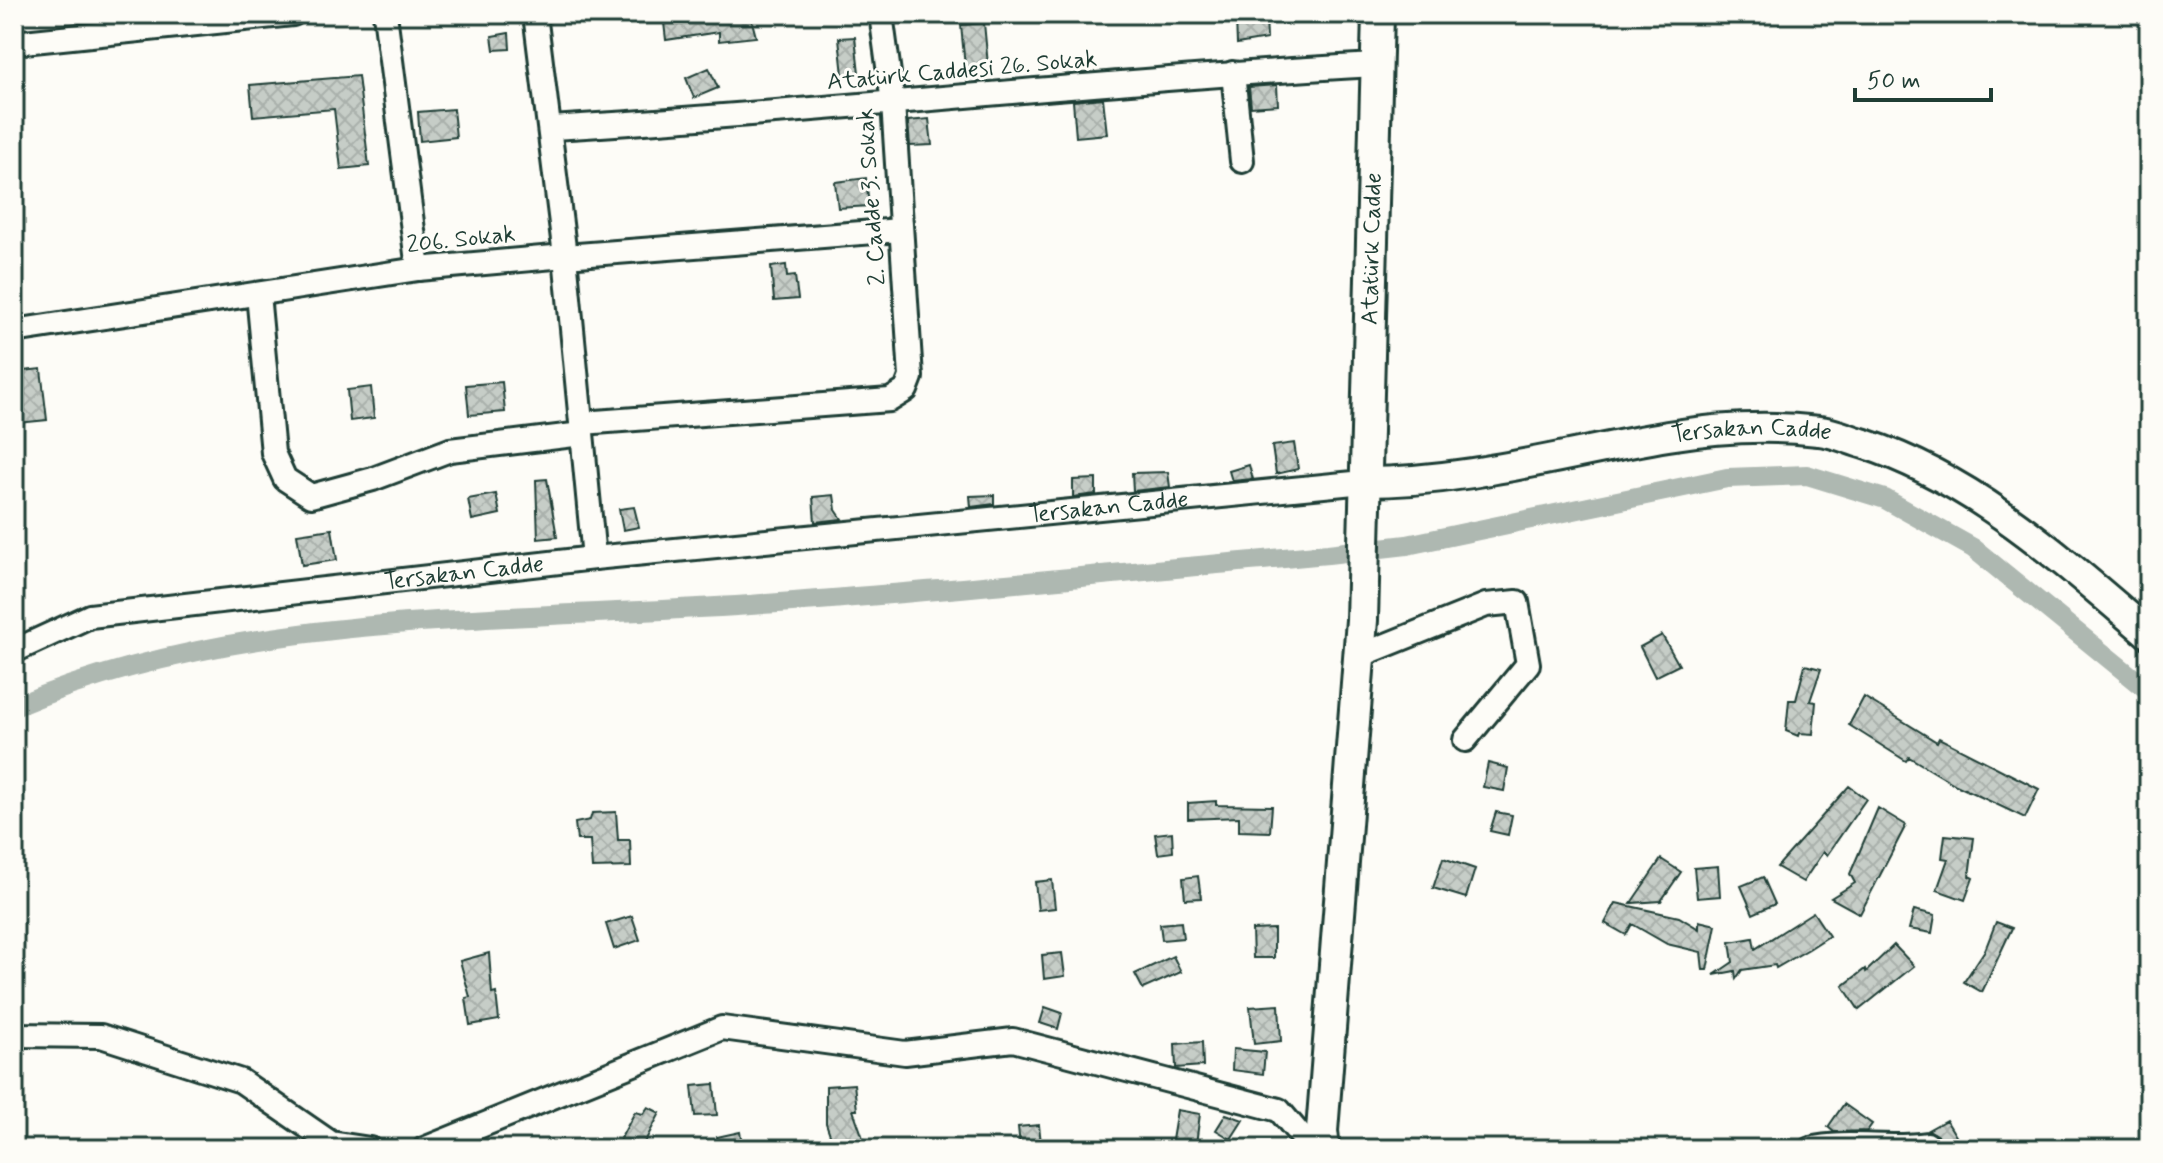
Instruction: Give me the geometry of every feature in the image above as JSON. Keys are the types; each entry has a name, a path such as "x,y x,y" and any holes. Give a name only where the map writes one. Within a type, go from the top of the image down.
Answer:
{"main road":[{"name":"Atatürk Cadde","path":"1324,1149 1322,1131 1362,620 1378,14"}],"street":[{"path":"14,43 293,14"},
{"path":"385,14 418,269"},
{"path":"535,14 552,128 594,558"},
{"name":"2. Cadde 3. Sokak","path":"582,429 890,400 906,390 911,377 893,103 881,14"},
{"name":"Atatürk Caddesi 26. Sokak","path":"552,128 893,103 1233,73 1376,65"},
{"path":"1233,73 1242,161"},
{"name":"206. Sokak","path":"14,331 418,269 900,230"},
{"path":"258,294 273,453 285,479 311,496 373,479 450,450 582,429"},
{"name":"Tersakan Cadde","path":"14,651 90,616 594,558 1364,482 1417,482 1482,474 1670,435 1756,427 1822,431 1910,459 2024,528 2149,634"},
{"path":"1359,656 1486,605 1517,602 1528,664 1465,740"},
{"path":"14,1025 53,1036"},
{"path":"424,1149 722,1028 905,1053 1013,1040 1279,1110 1312,1149"},
{"path":"14,1035 101,1036 241,1081 331,1143 370,1149"},
{"path":"1810,1149 1825,1145 1900,1148 1927,1144"}],"building":[{"path":"663,14 750,14 756,37 719,41 719,32 666,40"},
{"path":"1266,16 1267,39 1237,44 1236,19"},
{"path":"984,23 988,65 965,67 961,25"},
{"path":"509,33 510,49 494,50 492,36"},
{"path":"855,37 859,73 843,75 839,38"},
{"path":"709,68 718,88 694,98 686,78"},
{"path":"358,76 369,166 341,169 334,109 253,116 250,85"},
{"path":"1277,85 1278,105 1251,107 1249,87"},
{"path":"1103,98 1107,134 1076,137 1073,101"},
{"path":"453,109 456,137 420,141 418,112"},
{"path":"929,119 932,145 910,146 908,121"},
{"path":"866,178 869,206 838,208 835,182"},
{"path":"786,265 787,277 795,276 798,299 774,301 771,267"},
{"path":"41,369 47,420 18,423 14,372"},
{"path":"502,382 505,412 469,415 466,385"},
{"path":"371,387 374,418 350,421 347,390"},
{"path":"1294,443 1298,469 1276,474 1272,446"},
{"path":"1249,465 1253,479 1232,481 1229,471"},
{"path":"1168,472 1170,487 1133,491 1132,473"},
{"path":"547,479 557,537 538,539 536,480"},
{"path":"1096,479 1096,494 1073,497 1073,480"},
{"path":"496,494 500,514 472,520 468,499"},
{"path":"834,495 836,510 842,519 815,522 813,497"},
{"path":"994,495 994,504 971,507 970,496"},
{"path":"634,507 639,527 623,530 619,509"},
{"path":"332,529 337,560 302,565 297,534"},
{"path":"1662,635 1679,665 1655,677 1640,647"},
{"path":"1805,665 1821,669 1810,701 1816,702 1813,734 1799,733 1798,736 1786,731 1789,700 1796,700"},
{"path":"1864,697 1937,742 1939,738 2039,789 2025,818 1956,785 1909,757 1906,761 1849,725"},
{"path":"1488,763 1508,768 1504,791 1483,787"},
{"path":"1849,786 1866,799 1827,855 1823,852 1803,882 1777,867"},
{"path":"1216,801 1216,805 1272,806 1270,832 1239,831 1239,817 1188,819 1188,803"},
{"path":"1878,808 1906,825 1860,914 1831,898 1855,883 1850,874"},
{"path":"616,812 618,840 630,840 631,867 592,868 590,840 577,840 575,823 590,820 592,813"},
{"path":"1496,812 1512,815 1508,835 1490,831"},
{"path":"1172,832 1173,852 1158,854 1155,834"},
{"path":"1945,835 1974,838 1969,876 1973,878 1965,900 1937,890 1948,859 1942,858"},
{"path":"1443,858 1475,869 1466,898 1433,888"},
{"path":"1661,859 1681,872 1661,901 1631,903"},
{"path":"1718,866 1720,896 1697,898 1694,868"},
{"path":"1198,876 1201,898 1185,899 1183,878"},
{"path":"1763,877 1775,904 1753,914 1741,886"},
{"path":"1052,880 1055,908 1038,910 1035,882"},
{"path":"1616,903 1679,917 1699,929 1699,921 1716,925 1707,970 1703,970 1701,952 1667,944 1632,924 1626,935 1605,923"},
{"path":"1914,910 1935,915 1932,933 1909,929"},
{"path":"1813,912 1829,936 1809,949 1776,968 1775,965 1742,970 1736,979 1735,971 1714,975 1733,962 1730,942 1753,938 1755,949"},
{"path":"632,916 640,940 614,949 606,924"},
{"path":"1181,922 1183,938 1162,940 1160,924"},
{"path":"1996,922 2012,928 1982,992 1964,982 1985,950"},
{"path":"1274,929 1274,958 1253,958 1252,930"},
{"path":"1894,945 1914,966 1859,1010 1843,986 1865,969 1866,972"},
{"path":"489,953 492,994 496,993 499,1020 470,1025 466,998 470,997 460,961"},
{"path":"1062,953 1065,976 1044,979 1042,955"},
{"path":"1173,956 1181,972 1143,989 1135,974"},
{"path":"1279,1005 1281,1041 1254,1044 1250,1007"},
{"path":"1045,1007 1062,1013 1058,1029 1040,1023"},
{"path":"1202,1042 1203,1066 1176,1068 1175,1044"},
{"path":"1233,1049 1265,1052 1263,1074 1232,1070"},
{"path":"714,1084 717,1115 695,1116 692,1086"},
{"path":"854,1084 857,1110 853,1110 867,1149 835,1149 826,1123 826,1086"},
{"path":"1844,1104 1872,1124 1867,1131 1834,1132 1828,1127"},
{"path":"648,1107 660,1113 641,1149 615,1149 635,1112 643,1114"},
{"path":"1177,1110 1200,1114 1196,1144 1172,1140"},
{"path":"1226,1114 1243,1120 1231,1139 1216,1130"},
{"path":"1946,1120 1957,1138 1940,1149 1939,1136 1928,1130"},
{"path":"1039,1125 1041,1143 1020,1146 1018,1127"},
{"path":"740,1132 743,1149 720,1149 717,1137"}],"waterway":[{"path":"14,707 102,675 192,652 284,636 470,619 822,600 1328,554 1407,545 1727,478 1807,475 1885,499 1973,548 2149,691"}]}
